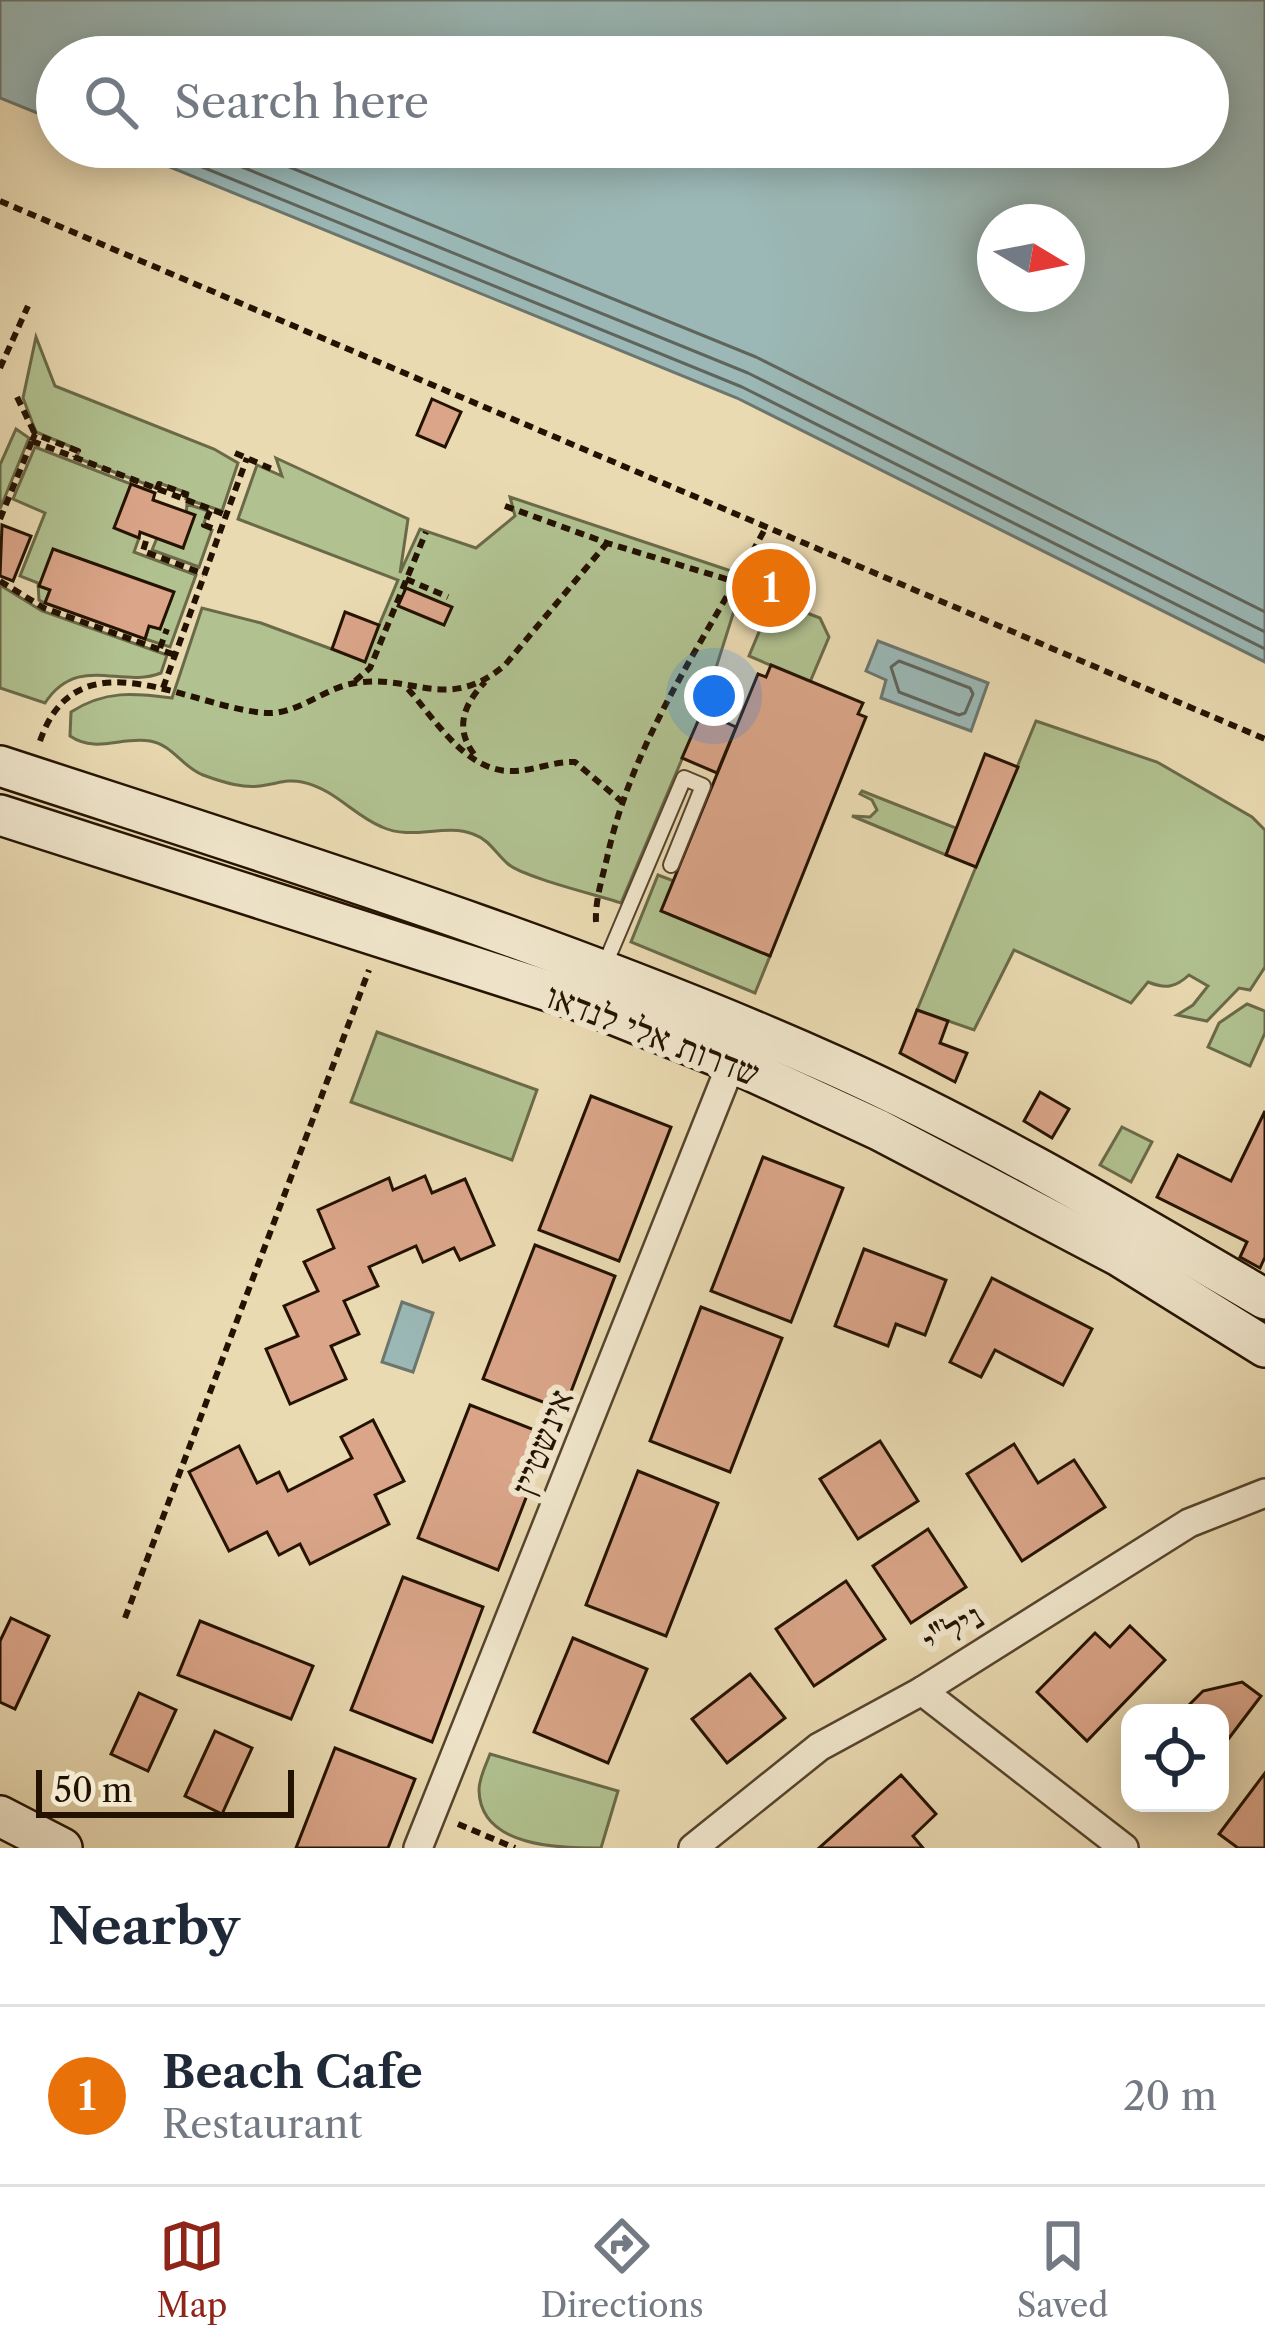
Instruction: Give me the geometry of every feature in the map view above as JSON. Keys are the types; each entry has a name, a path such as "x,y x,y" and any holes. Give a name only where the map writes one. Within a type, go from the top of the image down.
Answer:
{"street":[{"name":"שדרות אלי לנדאו","path":"0,766 380,890 600,954 1053,1176 1265,1299"},
{"name":"שדרות אלי לנדאו","path":"0,815 580,1001 732,1062 1039,1213 1119,1256 1265,1347"},
{"name":"אינשטיין","path":"418,1848 732,1062"},
{"name":"ניל\"י","path":"693,1848 820,1747 922,1691 1189,1523 1265,1493"},
{"path":"922,1691 1124,1848"},
{"path":"0,1816 62,1848"}],"lane":[{"path":"600,954 684,778 703,786 671,865"}],"path":[{"path":"0,201 1265,739"},
{"path":"0,368 28,306"},
{"path":"0,344 16,334"},
{"path":"16,398 33,438 226,515"},
{"path":"0,519 33,438"},
{"path":"235,453 272,469"},
{"path":"163,688 247,458"},
{"path":"505,506 736,582"},
{"path":"210,509 204,526 220,531"},
{"path":"600,954 595,915 621,801 683,672 766,526"},
{"path":"40,742 47,721 59,706 87,687 113,682 163,688 269,713 346,686 370,668 426,532"},
{"path":"146,541 143,551 204,574"},
{"path":"485,764 462,734 469,699 505,664 607,543"},
{"path":"406,579 448,597"},
{"path":"0,581 44,608 175,655"},
{"path":"160,650 167,629"},
{"path":"346,686 379,682 451,692 488,679"},
{"path":"406,686 457,745 485,764 511,772 575,762 621,801"},
{"path":"125,1618 381,939"},
{"path":"432,1814 515,1848"}],"green space":[{"path":"36,337 55,386 238,463 222,511 186,499 188,493 159,483 156,488 77,458 79,450 36,432 23,398"},
{"path":"16,429 29,438 0,509 0,465"},
{"path":"35,447 131,484 115,528 139,538 134,552 196,575 170,647 145,639 149,626 160,629 173,593 50,590 45,603 39,600 38,583 20,576 45,513 13,499"},
{"path":"276,458 408,519 400,573 420,529 476,548 515,516 510,497 740,574 747,570 702,712 621,903 516,869 473,834 382,827 314,785 292,781 234,784 196,771 158,743 90,744 70,736 71,712 96,700 132,694 172,698 202,608 261,623 364,661 398,580 238,519 257,465 282,476"},
{"path":"187,504 208,511 203,526 212,530 199,567 152,550 157,538 183,548"},
{"path":"0,585 42,611 167,655 161,673 71,679 45,703 0,688"},
{"path":"786,605 820,618 829,637 810,682 749,656 769,608"},
{"path":"1036,721 1157,762 1252,817 1265,830 1265,967 1250,990 1239,988 1207,1021 1177,1015 1193,1005 1208,986 1189,975 1170,986 1148,982 1131,1003 1014,950 974,1030 917,1010"},
{"path":"862,791 956,828 946,855 852,816 870,817 877,810"},
{"path":"658,875 674,881 662,911 770,956 755,993 631,942"},
{"path":"1247,1004 1265,1011 1265,1033 1250,1066 1208,1047 1219,1023"},
{"path":"377,1032 537,1090 512,1160 351,1102"},
{"path":"1122,1127 1152,1142 1131,1182 1100,1165"},
{"path":"490,1754 618,1791 601,1848 525,1841 493,1824 479,1790"}],"water":[{"path":"0,0 1265,0 1265,662 737,398 173,168 1229,168 1229,36 36,36 36,113 0,98"},
{"path":"878,641 988,683 971,731 881,698 886,680 866,671"},
{"path":"402,1302 433,1313 413,1372 382,1362"}],"building":[{"path":"432,399 461,412 445,447 417,435"},
{"path":"131,484 155,493 153,500 195,515 183,548 114,528"},
{"path":"2,525 31,536 13,581 0,576"},
{"path":"53,549 174,592 160,629 149,626 145,639 45,603 50,590 39,586"},
{"path":"406,588 452,607 444,625 398,606"},
{"path":"345,612 379,625 365,662 332,649"},
{"path":"771,665 863,703 858,714 866,717 770,956 661,911 758,674 766,677"},
{"path":"702,712 736,727 717,773 682,758"},
{"path":"985,754 1018,767 976,867 946,855"},
{"path":"917,1010 948,1021 940,1043 967,1053 955,1082 900,1053"},
{"path":"1040,1092 1069,1109 1052,1138 1024,1121"},
{"path":"591,1096 671,1127 619,1261 539,1230"},
{"path":"1265,1111 1265,1257 1260,1268 1240,1257 1247,1242 1157,1197 1178,1155 1231,1181"},
{"path":"763,1157 843,1188 791,1322 711,1291"},
{"path":"425,1176 432,1193 465,1179 494,1245 460,1260 454,1248 423,1262 416,1246 369,1267 378,1286 344,1301 359,1334 331,1346 346,1379 290,1404 266,1349 298,1336 284,1306 318,1291 304,1262 334,1248 318,1210 389,1178 393,1190"},
{"path":"535,1245 615,1276 564,1410 483,1379"},
{"path":"864,1249 946,1280 925,1335 896,1324 888,1346 835,1326"},
{"path":"992,1278 1092,1329 1063,1385 995,1350 981,1377 950,1362"},
{"path":"701,1307 782,1338 730,1472 650,1441"},
{"path":"470,1405 550,1436 498,1570 418,1538"},
{"path":"373,1420 404,1481 375,1495 389,1524 310,1564 300,1544 279,1555 267,1532 229,1551 189,1472 239,1446 257,1483 279,1472 288,1491 352,1458 341,1437"},
{"path":"880,1441 918,1501 858,1539 820,1479"},
{"path":"1014,1444 1038,1483 1074,1460 1105,1507 1022,1561 967,1474"},
{"path":"638,1471 718,1503 666,1636 586,1605"},
{"path":"928,1529 966,1587 911,1623 873,1566"},
{"path":"403,1577 483,1607 432,1742 351,1710"},
{"path":"846,1581 885,1639 814,1686 776,1629"},
{"path":"11,1618 49,1636 15,1709 0,1702 0,1641"},
{"path":"200,1621 313,1666 291,1719 178,1675"},
{"path":"1130,1626 1165,1660 1087,1741 1037,1692 1095,1633 1110,1647"},
{"path":"573,1638 647,1669 608,1763 534,1732"},
{"path":"750,1674 785,1718 727,1763 692,1719"},
{"path":"1242,1682 1261,1696 1229,1738 1229,1704 1190,1704 1203,1691"},
{"path":"139,1693 176,1710 148,1771 111,1754"},
{"path":"215,1731 252,1748 222,1814 185,1796"},
{"path":"335,1748 415,1779 388,1848 296,1848"},
{"path":"1265,1773 1265,1848 1238,1848 1219,1834"},
{"path":"901,1775 936,1814 913,1836 923,1848 819,1848"}],"place":[{"name":"Beach Cafe","path":"771,588"}]}
